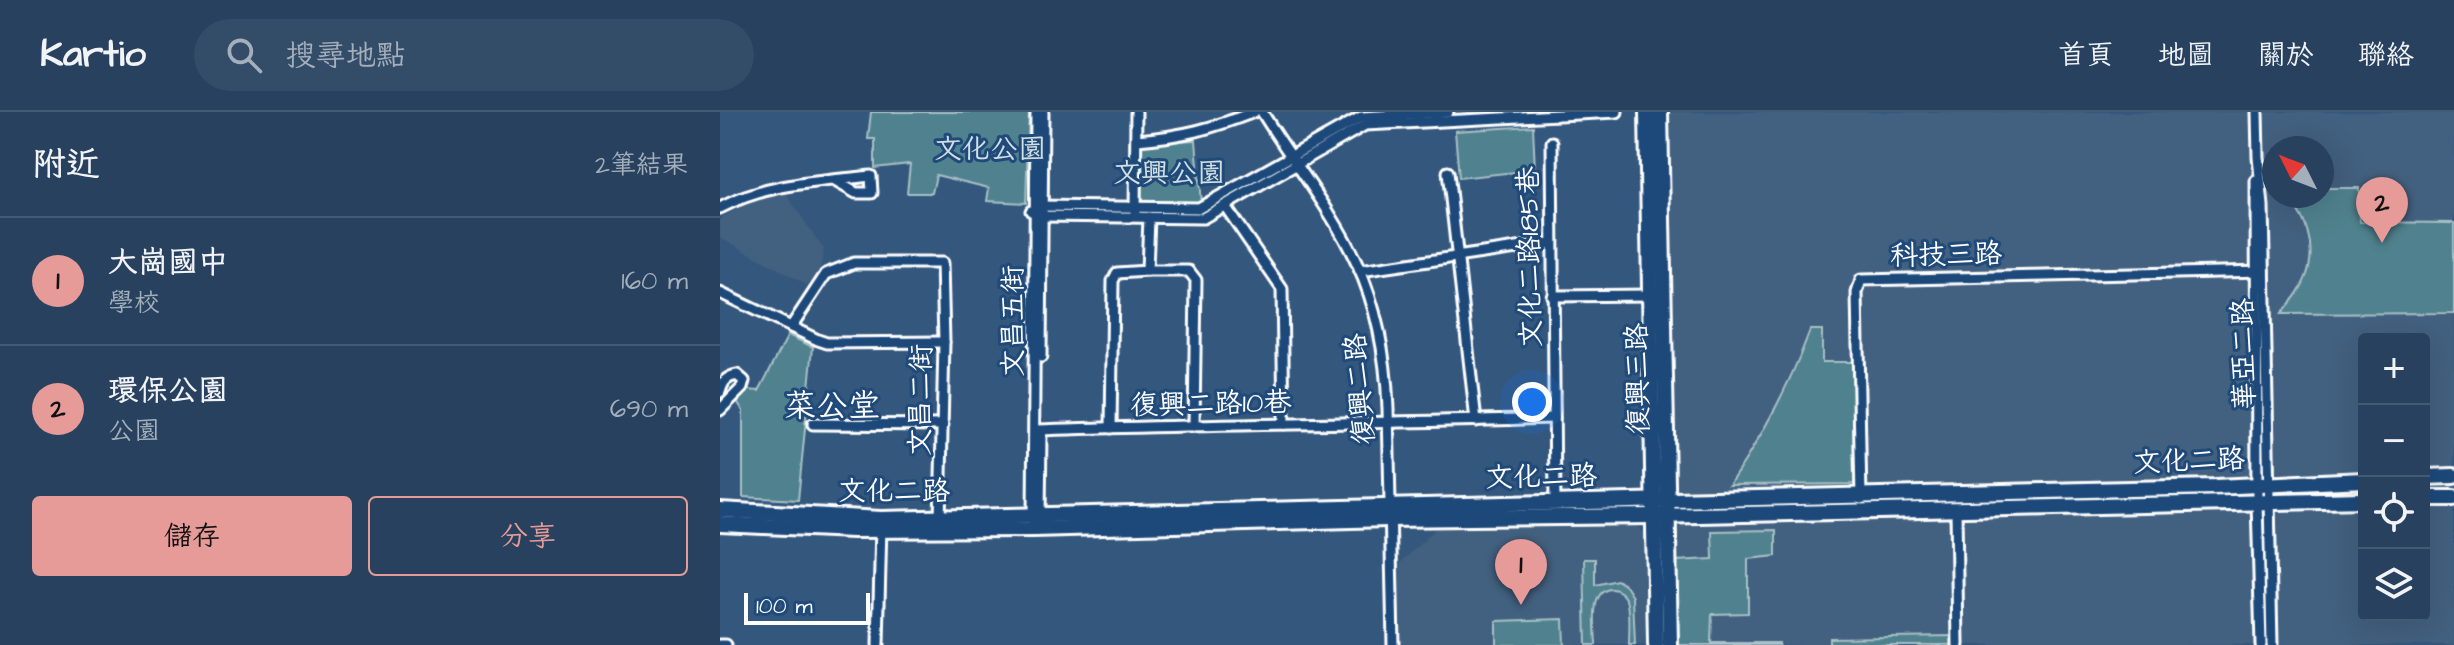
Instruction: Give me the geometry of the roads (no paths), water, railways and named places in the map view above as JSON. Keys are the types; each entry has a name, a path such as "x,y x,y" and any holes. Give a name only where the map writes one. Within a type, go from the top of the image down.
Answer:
{"street":[{"name":"文昌五街","path":"1036,112 1036,522"},
{"name":"文昌五街","path":"1037,211 1043,112"},
{"path":"1135,212 1136,112"},
{"path":"1137,140 1208,130 1254,112"},
{"name":"復興二路","path":"1262,112 1345,239 1376,317 1383,351 1388,424 1393,645"},
{"path":"1321,146 1361,117 1448,112"},
{"path":"1037,211 1135,212 1199,208 1365,125 1617,112"},
{"name":"復興三路","path":"1647,112 1655,210 1660,508 1656,645"},
{"name":"復興三路","path":"1660,112 1650,295 1670,645"},
{"name":"華亞二路","path":"2257,112 2258,157 2254,205 2259,271 2262,484 2272,645"},
{"name":"文化二路185巷","path":"1552,142 1555,510"},
{"path":"1135,212 1149,217 1203,218 1294,161"},
{"path":"1448,172 1476,421"},
{"path":"720,208 759,191 785,185 835,181"},
{"path":"1225,206 1282,289 1284,424"},
{"path":"1147,271 1149,217"},
{"path":"1360,271 1551,243"},
{"name":"文昌二街","path":"791,327 826,274 854,263 942,263 944,342 940,524"},
{"path":"1111,428 1113,281 1117,273 1147,271 1189,271 1196,280 1194,426"},
{"name":"科技三路","path":"1862,510 1857,293 1861,280 2259,271"},
{"path":"720,293 827,343 944,342"},
{"path":"1552,296 1650,295"},
{"path":"720,392 729,376 737,375 744,381 742,388 720,410"},
{"name":"復興二路10巷","path":"1038,430 1554,418"},
{"path":"813,424 943,425"},
{"path":"2430,477 2454,476"},
{"name":"文化二路","path":"1660,508 1861,494 2358,480"},
{"path":"2430,498 2454,498"},
{"name":"文化二路","path":"720,524 940,524 1660,508 1956,509 2358,500"},
{"name":"華亞二路","path":"2261,645 2263,502"},
{"path":"1956,509 1958,645"},
{"name":"文化二路","path":"720,510 881,524"},
{"path":"878,645 881,524"}],"place":[{"name":"環保公園","path":"2382,243"},
{"name":"大崗國中","path":"1521,605"}],"district":[{"name":"菜公堂","path":"832,406"}],"park label":[{"name":"文化公園","path":"990,149"},
{"name":"文興公園","path":"1169,173"}]}
